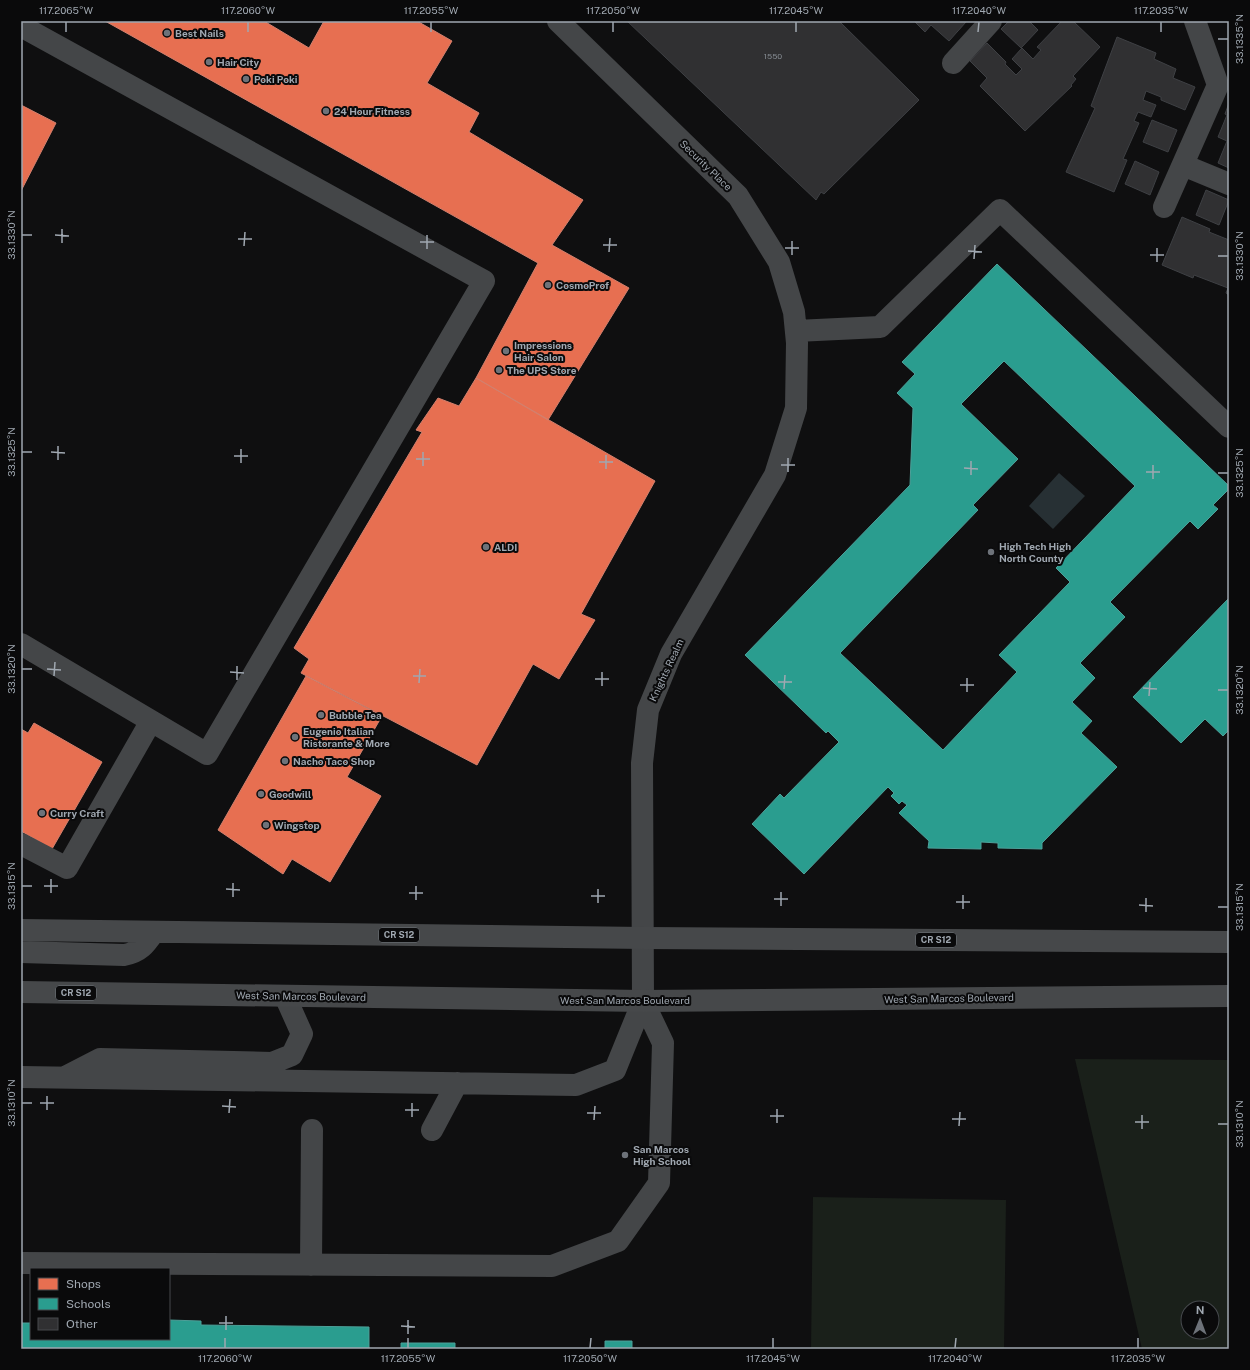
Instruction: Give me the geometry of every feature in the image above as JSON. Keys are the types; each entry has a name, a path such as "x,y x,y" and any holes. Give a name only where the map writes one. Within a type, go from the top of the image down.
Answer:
{"main road":[{"name":"CR S12","path":"21,930 644,938 1229,942"},
{"path":"21,952 124,955 136,952 145,947 154,932"},
{"name":"West San Marcos Boulevard","path":"21,992 644,1001 1229,996"}],"street":[{"name":"Security Place","path":"558,21 738,196 779,262 794,312 796,337"},
{"path":"953,63 991,21"},
{"path":"1164,207 1218,85 1195,21"},
{"path":"21,26 484,281 208,754 21,644"},
{"path":"1183,165 1229,184"},
{"path":"796,337 880,327 1000,210 1229,427"},
{"name":"Knights Realm","path":"644,1001 642,763 648,710 672,654 775,475 796,408 796,337"},
{"path":"21,844 68,868 151,721"},
{"path":"63,1078 100,1060 272,1063 292,1055 302,1034 285,996"},
{"path":"21,1077 576,1085 614,1070 644,1001"},
{"path":"21,1263 552,1266 618,1241 659,1182 663,1043 644,1001"},
{"path":"432,1130 457,1083"},
{"path":"311,1264 312,1130"}],"shaded area":[{"path":"1059,473 1085,496 1053,529 1029,506"},
{"path":"1075,1059 1229,1060 1229,1349 1142,1349"},
{"path":"813,1197 1006,1200 1004,1349 811,1349"}],"building: Shops":[{"path":"105,21 264,21 309,48 324,21 417,21 452,41 427,83 479,113 469,132 583,200 552,245 629,288 548,420 476,378 538,263"},
{"path":"21,105 56,123 21,191"},
{"name":"ALDI","path":"476,378 655,481 581,614 595,620 559,679 533,664 477,765 301,673 309,659 294,648 422,432 416,430 438,398 459,406"},
{"path":"306,676 382,716 347,777 381,796 330,882 292,859 283,874 218,830"},
{"path":"34,723 102,762 52,849 21,831 21,729 28,733"}],"building: Schools":[{"path":"997,264 1229,486 1229,489 1213,505 1218,509 1198,529 1190,521 1110,602 1125,617 1080,663 1095,678 1072,702 1092,721 1081,733 1117,767 1042,843 1042,849 998,848 998,843 981,842 981,849 928,848 929,841 899,813 907,805 902,801 899,804 891,796 894,793 888,787 804,874 752,824 780,794 784,798 839,742 828,731 826,733 745,655 910,485 913,408 897,393 915,374 902,362","holes":["1004,361 1135,486 1056,568 1070,582 999,655 1017,672 943,750 840,653 978,510 973,505 1018,459 961,404"]},
{"path":"1229,598 1229,730 1223,736 1205,719 1181,743 1133,697"},
{"path":"170,1320 201,1321 201,1325 369,1327 369,1349 21,1349 21,1323 30,1323 30,1340 170,1340"},
{"path":"605,1341 632,1341 632,1349 605,1349"},
{"path":"401,1343 455,1343 455,1349 401,1349"}],"building: Other":[{"path":"627,21 839,21 919,100 824,194 821,192 816,200"},
{"path":"914,21 966,22 949,41 931,25 925,32"},
{"path":"1009,21 1029,21 1038,30 1021,48 1001,29"},
{"path":"1062,21 1073,21 1100,47 1073,76 1076,79 1071,85 1072,86 1025,131 980,86 987,78 970,61 987,43 1006,62 1005,64 1016,75 1022,69 1012,59 1022,48 1033,59 1041,50 1037,47"},
{"path":"1117,37 1156,53 1154,59 1176,69 1173,78 1195,87 1185,110 1161,100 1161,97 1146,91 1143,100 1156,105 1151,117 1138,112 1134,121 1139,123 1123,159 1127,160 1114,192 1066,172 1095,108 1091,106"},
{"path":"1229,103 1229,168 1218,163 1227,141 1218,137 1227,115 1225,114"},
{"path":"1152,120 1177,130 1168,152 1143,142"},
{"path":"1135,161 1159,172 1150,195 1125,184"},
{"path":"1206,190 1229,200 1219,225 1196,215"},
{"path":"1182,217 1210,229 1209,232 1229,240 1229,295 1226,293 1228,288 1194,275 1193,278 1162,265"}],"place":[{"name":"Best Nails","path":"167,33"},
{"name":"Hair City","path":"209,62"},
{"name":"Poki Poki","path":"246,79"},
{"name":"24 Hour Fitness","path":"326,111"},
{"name":"CosmoProf","path":"548,285"},
{"name":"Impressions Hair Salon","path":"506,351"},
{"name":"The UPS Store","path":"499,370"},
{"name":"ALDI","path":"486,547"},
{"name":"High Tech High North County","path":"991,552"},
{"name":"Bubble Tea","path":"321,715"},
{"name":"Eugenio Italian Ristorante & More","path":"295,737"},
{"name":"Nacho Taco Shop","path":"285,761"},
{"name":"Goodwill","path":"261,794"},
{"name":"Curry Craft","path":"42,813"},
{"name":"Wingstop","path":"266,825"},
{"name":"San Marcos High School","path":"625,1155"}]}
